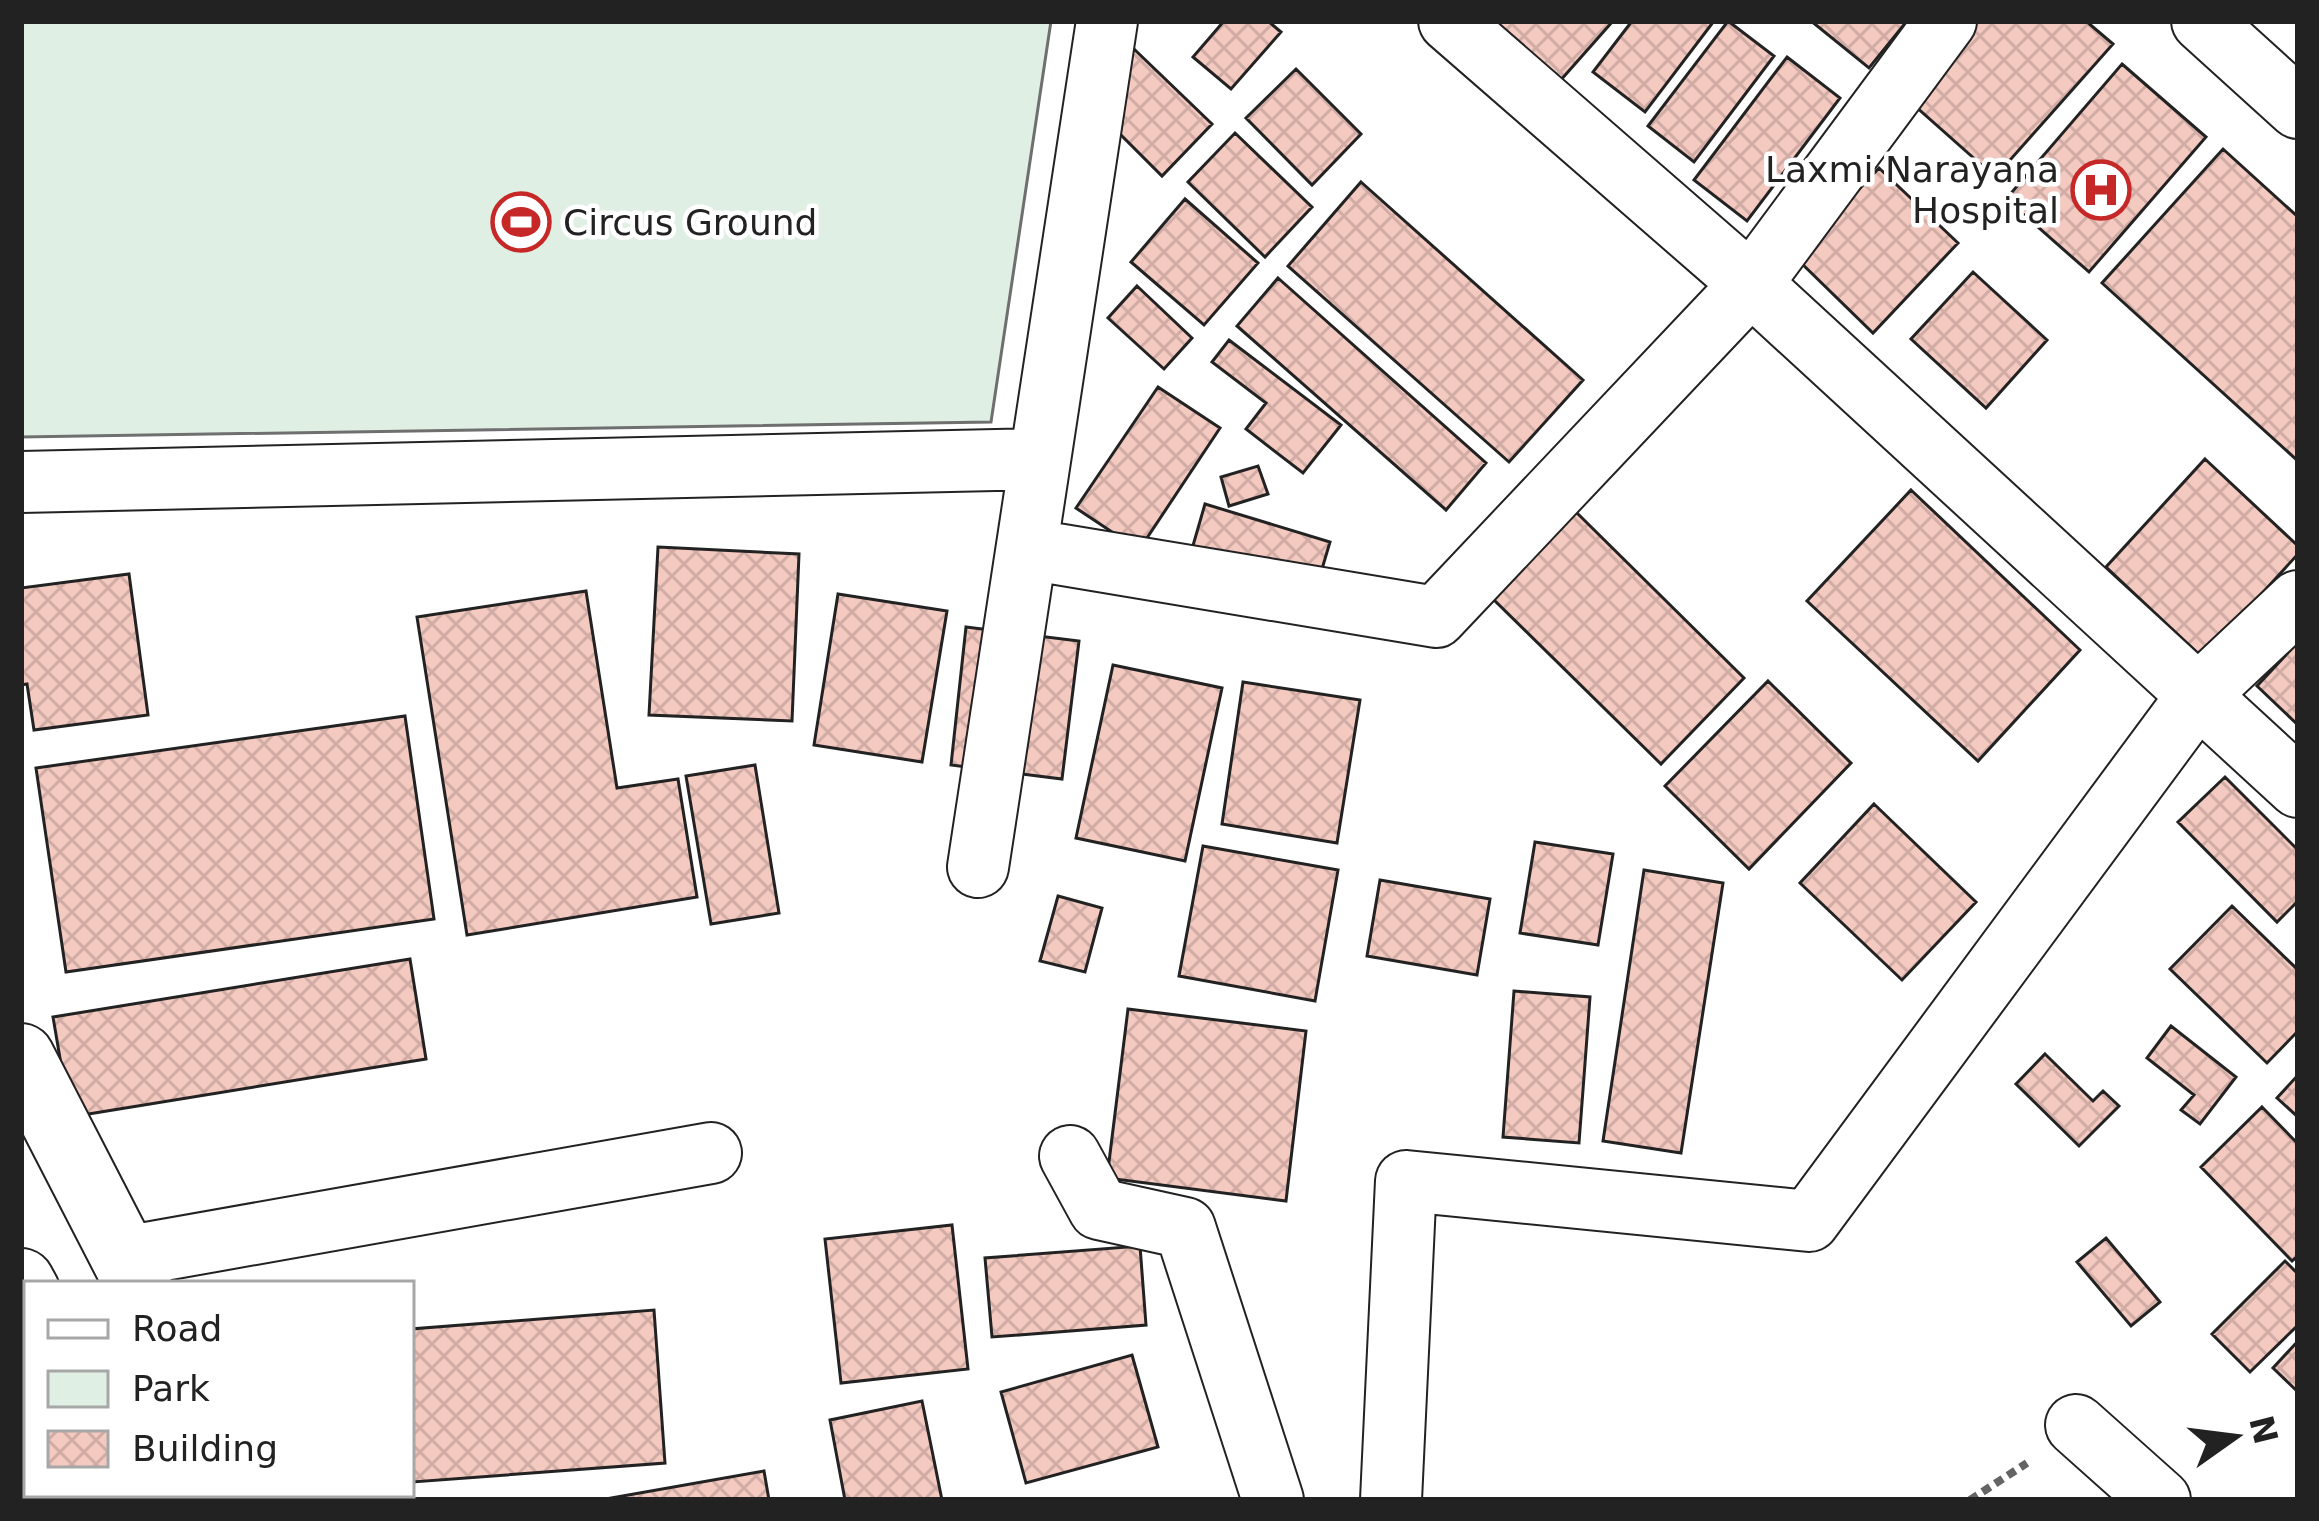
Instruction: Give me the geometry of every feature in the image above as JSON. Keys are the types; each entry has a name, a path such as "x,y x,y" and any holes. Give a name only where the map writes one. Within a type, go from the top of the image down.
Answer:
{"main road":[{"path":"21,1057 131,1270"}],"street":[{"path":"978,867 1107,21"},
{"path":"1449,21 1751,284 2298,787"},
{"path":"1027,549 1436,617 1751,284 1946,21"},
{"path":"2202,21 2298,108"},
{"path":"21,482 1040,459"},
{"path":"1391,1500 1406,1181 1808,1221 2198,695 2298,601"},
{"path":"131,1270 711,1153"},
{"path":"1070,1156 1099,1209 1185,1228 1273,1500"},
{"path":"2076,1425 2160,1500"}],"green space":[{"name":"Circus Ground","path":"21,21 1051,21 991,422 21,437"}],"building":[{"path":"1224,21 1268,21 1281,32 1231,89 1193,57"},
{"path":"1495,21 1613,21 1559,82"},
{"path":"1632,21 1714,21 1645,112 1593,72"},
{"path":"1728,21 1774,56 1694,162 1648,126"},
{"path":"1811,21 1907,21 1869,68"},
{"path":"1956,21 2086,21 2113,44 1995,177 1896,89"},
{"path":"1134,49 1212,124 1162,176 1085,99"},
{"path":"1787,57 1840,98 1747,221 1694,180"},
{"path":"2122,64 2206,137 2089,272 2006,199"},
{"path":"1296,69 1361,134 1312,185 1246,118"},
{"path":"1235,133 1312,207 1265,257 1188,182"},
{"path":"2223,149 2298,217 2298,461 2102,283"},
{"path":"1879,168 1958,243 1873,333 1795,257"},
{"path":"1361,182 1583,380 1509,462 1288,266"},
{"path":"1185,199 1258,263 1204,325 1131,262"},
{"path":"1973,272 2047,340 1986,408 1911,339"},
{"path":"1278,278 1486,463 1446,510 1237,326"},
{"path":"1137,286 1192,338 1164,369 1108,318"},
{"path":"1229,340 1341,425 1303,473 1246,429 1266,403 1212,362"},
{"path":"1158,387 1220,428 1139,550 1076,508"},
{"path":"2205,459 2298,546 2298,554 2203,658 2106,567"},
{"path":"1258,466 1268,494 1229,506 1221,477"},
{"path":"1911,490 2080,650 1978,761 1807,601"},
{"path":"1205,504 1330,542 1317,586 1192,549"},
{"path":"1576,512 1744,678 1661,764 1492,598"},
{"path":"658,547 799,554 792,721 649,715"},
{"path":"129,574 148,715 34,730 27,684 21,685 21,588"},
{"path":"586,591 617,788 678,779 697,897 467,935 417,617"},
{"path":"838,594 947,611 922,762 814,745"},
{"path":"966,627 1079,641 1062,779 951,765"},
{"path":"2298,642 2298,725 2257,686"},
{"path":"1113,665 1222,688 1185,861 1076,838"},
{"path":"1768,681 1851,763 1749,869 1665,786"},
{"path":"1243,682 1360,700 1337,843 1222,824"},
{"path":"405,716 434,919 66,972 36,768"},
{"path":"755,765 779,913 711,924 686,776"},
{"path":"2225,777 2298,850 2298,901 2277,922 2178,822"},
{"path":"1874,804 1976,902 1902,980 1800,883"},
{"path":"1535,842 1613,854 1598,945 1520,933"},
{"path":"1203,846 1338,870 1315,1001 1179,976"},
{"path":"1644,870 1723,883 1681,1153 1603,1141"},
{"path":"1380,880 1490,899 1477,975 1367,956"},
{"path":"1058,896 1102,908 1085,972 1040,961"},
{"path":"2232,906 2298,970 2298,1031 2267,1063 2170,969"},
{"path":"410,959 426,1059 70,1117 53,1017"},
{"path":"1514,991 1590,997 1579,1143 1503,1137"},
{"path":"1128,1009 1306,1031 1286,1201 1107,1178"},
{"path":"2171,1026 2236,1077 2200,1124 2181,1110 2194,1095 2147,1058"},
{"path":"2045,1054 2093,1101 2103,1091 2119,1106 2079,1146 2016,1084"},
{"path":"2298,1075 2298,1117 2277,1098"},
{"path":"2262,1107 2298,1144 2298,1256 2292,1261 2201,1167"},
{"path":"952,1225 968,1369 841,1383 825,1239"},
{"path":"2106,1238 2160,1302 2131,1326 2077,1262"},
{"path":"1140,1246 1146,1325 992,1337 985,1258"},
{"path":"2285,1261 2298,1274 2298,1325 2250,1372 2212,1334"},
{"path":"654,1310 665,1463 414,1482 414,1329"},
{"path":"2298,1341 2298,1392 2273,1368"},
{"path":"1132,1355 1158,1447 1026,1483 1001,1392"},
{"path":"922,1401 942,1500 845,1500 830,1420"},
{"path":"764,1471 769,1500 600,1500"}],"place":[{"name":"Laxmi Narayana Hospital","path":"2101,190"},
{"name":"Circus Ground","path":"521,222"}]}
